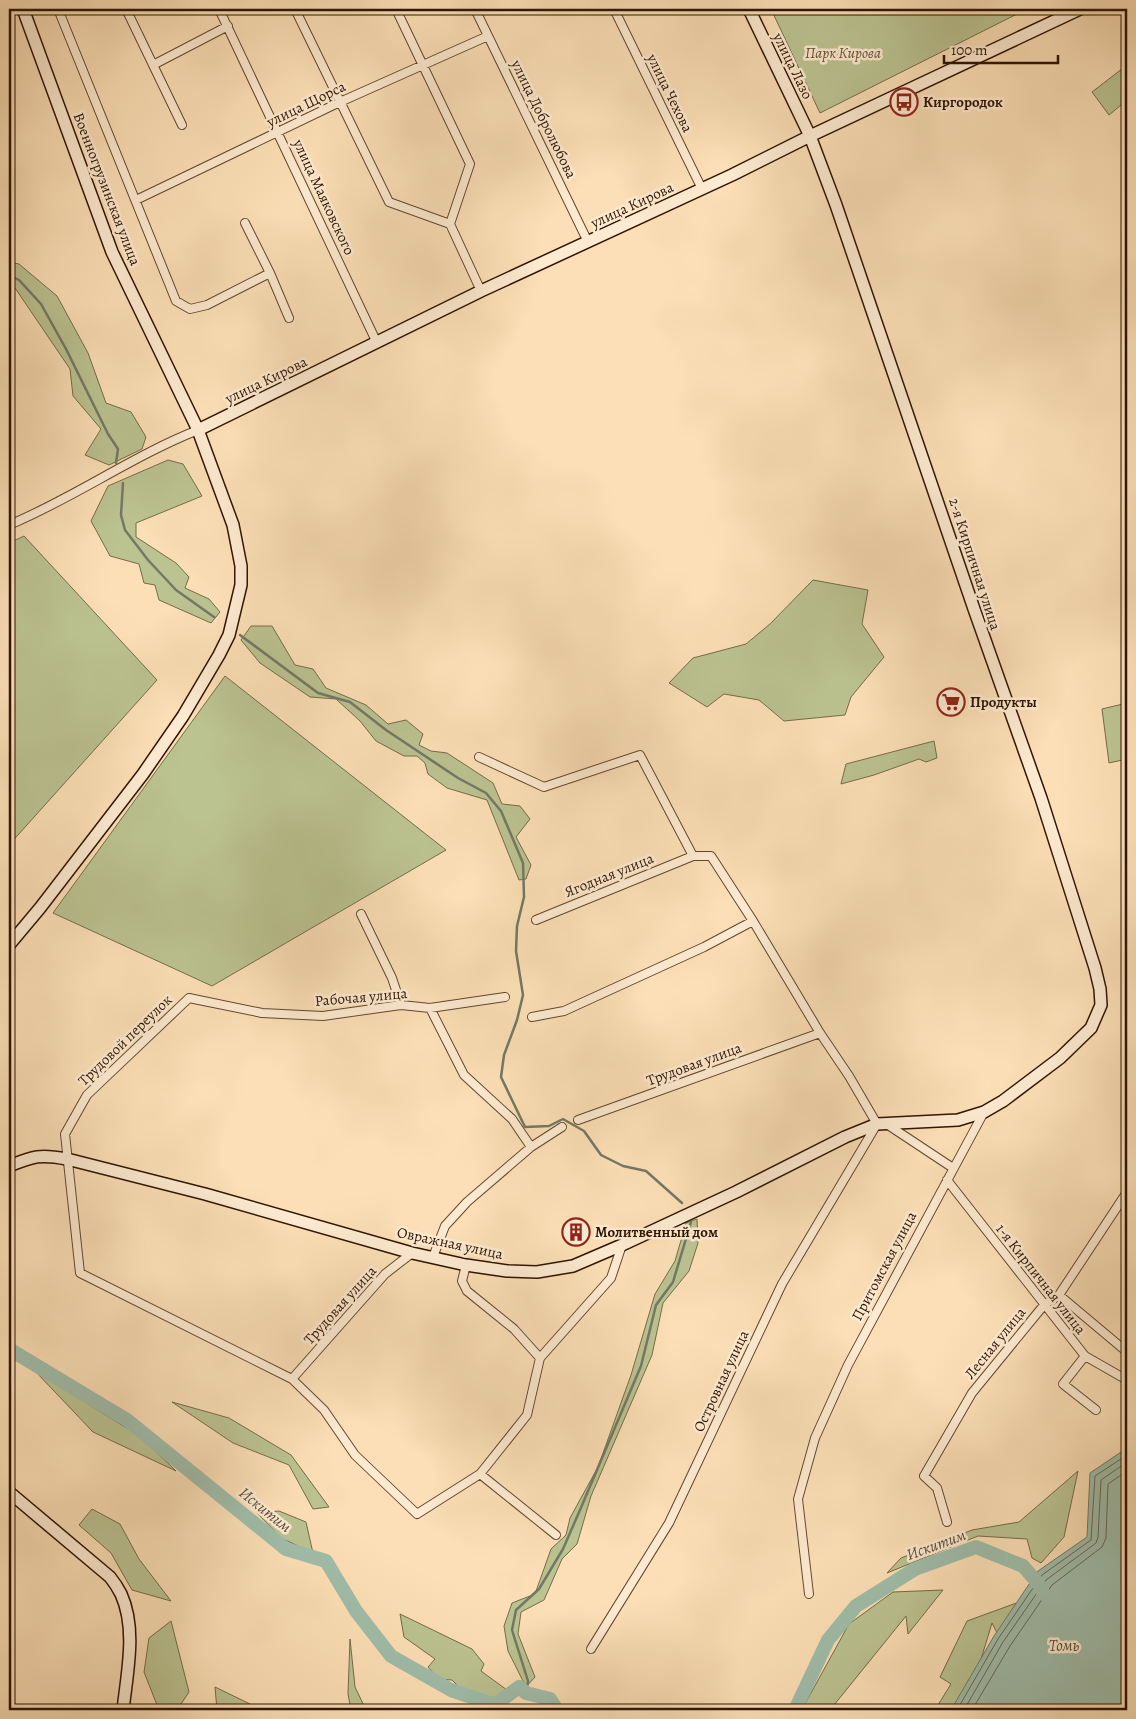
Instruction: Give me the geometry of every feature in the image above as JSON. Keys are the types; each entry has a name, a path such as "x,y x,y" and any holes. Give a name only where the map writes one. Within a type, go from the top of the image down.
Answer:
{"street":[{"name":"Военногрузинская улица","path":"9,945 40,908 143,774 183,716 220,655 229,634 242,585 241,566 233,525 198,430 112,252 23,9"},
{"path":"58,9 176,301 190,309 207,305 270,273"},
{"name":"улица Маяковского","path":"219,9 377,343"},
{"path":"295,9 389,202 450,224"},
{"path":"396,9 470,164 450,224 481,291"},
{"name":"улица Добролюбова","path":"475,9 588,242"},
{"name":"улица Чехова","path":"614,9 702,189"},
{"name":"улица Лазо","path":"749,9 810,136"},
{"name":"улица Кирова","path":"198,430 481,291 702,189 1080,9"},
{"path":"127,11 182,124"},
{"path":"153,65 228,26"},
{"name":"улица Щорса","path":"136,200 340,102 488,36"},
{"name":"2-я Кирпичная улица","path":"810,136 839,214 1045,811 1100,989 1100,1005 1091,1028 1060,1058 1003,1101 984,1112"},
{"path":"245,223 270,273 289,318"},
{"path":"9,525 60,501 172,440 198,430"},
{"path":"479,756 544,786 640,754 693,856 711,856 753,921 820,1033 881,1124 953,1168"},
{"name":"Ягодная улица","path":"536,920 693,856"},
{"path":"362,914 392,978 401,1005"},
{"path":"532,1017 564,1011 704,948 753,921"},
{"name":"Рабочая улица","path":"189,998 262,1013 323,1016 401,1005 430,1008 505,997"},
{"name":"Трудовой переулок","path":"189,998 86,1095 65,1134 80,1273 292,1379"},
{"path":"430,1008 464,1075 512,1119 531,1147"},
{"name":"Трудовая улица","path":"578,1120 820,1033"},
{"name":"Овражная улица","path":"9,1166 29,1158 46,1155 67,1159 224,1199 412,1253 466,1265 507,1271 537,1272 574,1266 736,1192 845,1137 881,1124 958,1120 984,1112"},
{"name":"Притомская улица","path":"809,1594 798,1498 815,1438 848,1365 984,1112"},
{"name":"Островная улица","path":"591,1649 669,1523 782,1284 881,1124"},
{"path":"433,1257 445,1226 467,1202 531,1147 562,1127"},
{"name":"1-я Кирпичная улица","path":"947,1180 1085,1356 1127,1380"},
{"name":"Лесная улица","path":"947,1522 937,1488 924,1476 972,1393 1044,1305 1059,1295 1127,1192"},
{"path":"292,1379 324,1410 355,1455 417,1514 480,1474 527,1415 540,1358 611,1278 622,1245"},
{"name":"Трудовая улица","path":"292,1379 385,1274 412,1253"},
{"path":"466,1265 462,1281 467,1291 514,1329 540,1358"},
{"path":"1059,1295 1127,1352"},
{"path":"1085,1356 1063,1384 1096,1410"},
{"path":"480,1474 556,1535"},
{"path":"9,1492 110,1577 120,1593 127,1612 130,1637 123,1710"}],"green space":[{"name":"Парк Кирова","path":"771,9 1027,9 820,113"},
{"path":"1127,65 1127,100 1109,115 1092,92"},
{"path":"9,262 19,264 57,296 88,353 106,403 131,412 146,437 142,449 109,465 85,455 101,429 73,396 70,369 13,285 9,283"},
{"path":"168,460 183,464 202,496 136,523 136,537 176,563 189,577 185,588 209,599 220,612 211,623 159,600 155,585 144,583 139,564 110,556 91,521 108,486"},
{"path":"24,536 157,680 9,845 9,543"},
{"path":"813,580 868,590 862,624 884,657 851,697 845,715 784,721 759,700 724,694 707,707 669,683 693,658 746,644 770,624"},
{"path":"251,626 272,626 295,665 313,669 326,688 366,705 388,724 406,720 423,734 419,745 431,751 447,753 493,783 502,804 520,806 530,819 516,837 531,865 526,879 519,880 487,800 447,788 428,774 425,763 417,756 404,756 376,741 360,721 336,699 310,697 260,663 241,640"},
{"path":"225,676 446,850 212,986 53,913"},
{"path":"1127,703 1127,759 1109,763 1102,709"},
{"path":"934,741 937,758 926,762 919,759 874,775 841,784 846,764"},
{"path":"697,1219 698,1243 689,1271 663,1303 652,1355 591,1496 577,1544 562,1559 544,1600 521,1612 518,1634 535,1677 526,1687 508,1651 504,1626 512,1603 535,1594 551,1549 566,1535 570,1518 598,1467 631,1375 655,1294 675,1261 686,1223"},
{"path":"35,1371 141,1437 176,1471 93,1432"},
{"path":"172,1402 229,1418 291,1455 329,1507 313,1509 289,1465 233,1443"},
{"path":"1078,1471 1064,1537 1041,1563 1032,1558 1027,1539 978,1536 887,1573 901,1558 972,1530 1019,1522"},
{"path":"92,1509 120,1524 139,1559 171,1601 132,1590 111,1553 79,1525"},
{"path":"279,1511 306,1522 313,1553 281,1538 257,1513"},
{"path":"943,1590 908,1634 906,1616 830,1710 803,1710 849,1624 893,1592"},
{"path":"1022,1601 1003,1645 992,1623 971,1692 955,1710 938,1710 938,1705 951,1684 940,1677 967,1621"},
{"path":"400,1614 472,1649 484,1664 481,1671 507,1690 493,1700 462,1690 452,1680 438,1679 428,1667 435,1659 404,1637"},
{"path":"171,1621 189,1692 177,1710 159,1710 144,1672 149,1638"},
{"path":"350,1639 355,1687 366,1710 351,1710 348,1694"},
{"path":"215,1687 252,1705 253,1710 217,1710"}],"water":[{"name":"Томь","path":"1127,1448 1127,1710 951,1710 994,1636 1038,1571 1087,1537 1090,1473"}],"waterway":[{"path":"9,275 19,280 41,304 66,349 108,434 118,449 116,463"},
{"path":"123,483 121,515 125,530 148,560 176,590 214,617"},
{"path":"240,635 318,693 350,702 386,730 458,778 486,793 501,811 523,863 524,897 517,926 516,951 523,995 517,1020 504,1055 501,1077 525,1127 549,1126 563,1119 584,1131 601,1155 623,1166 646,1171 682,1203"},
{"path":"526,1693 528,1681 512,1630 516,1610 539,1589 563,1549 641,1366 656,1305 673,1282 691,1222"},
{"name":"Искитим","path":"9,1349 127,1420 286,1549 326,1561 356,1611 391,1656 451,1690 495,1705 519,1687 526,1693 550,1699 557,1710"},
{"name":"Искитим","path":"795,1710 828,1640 856,1606 915,1569 976,1547 1023,1566 1037,1582 1044,1594"}],"place":[{"name":"Киргородок","path":"904,102"},
{"name":"Продукты","path":"951,702"},
{"name":"Молитвенный дом","path":"576,1232"}]}
